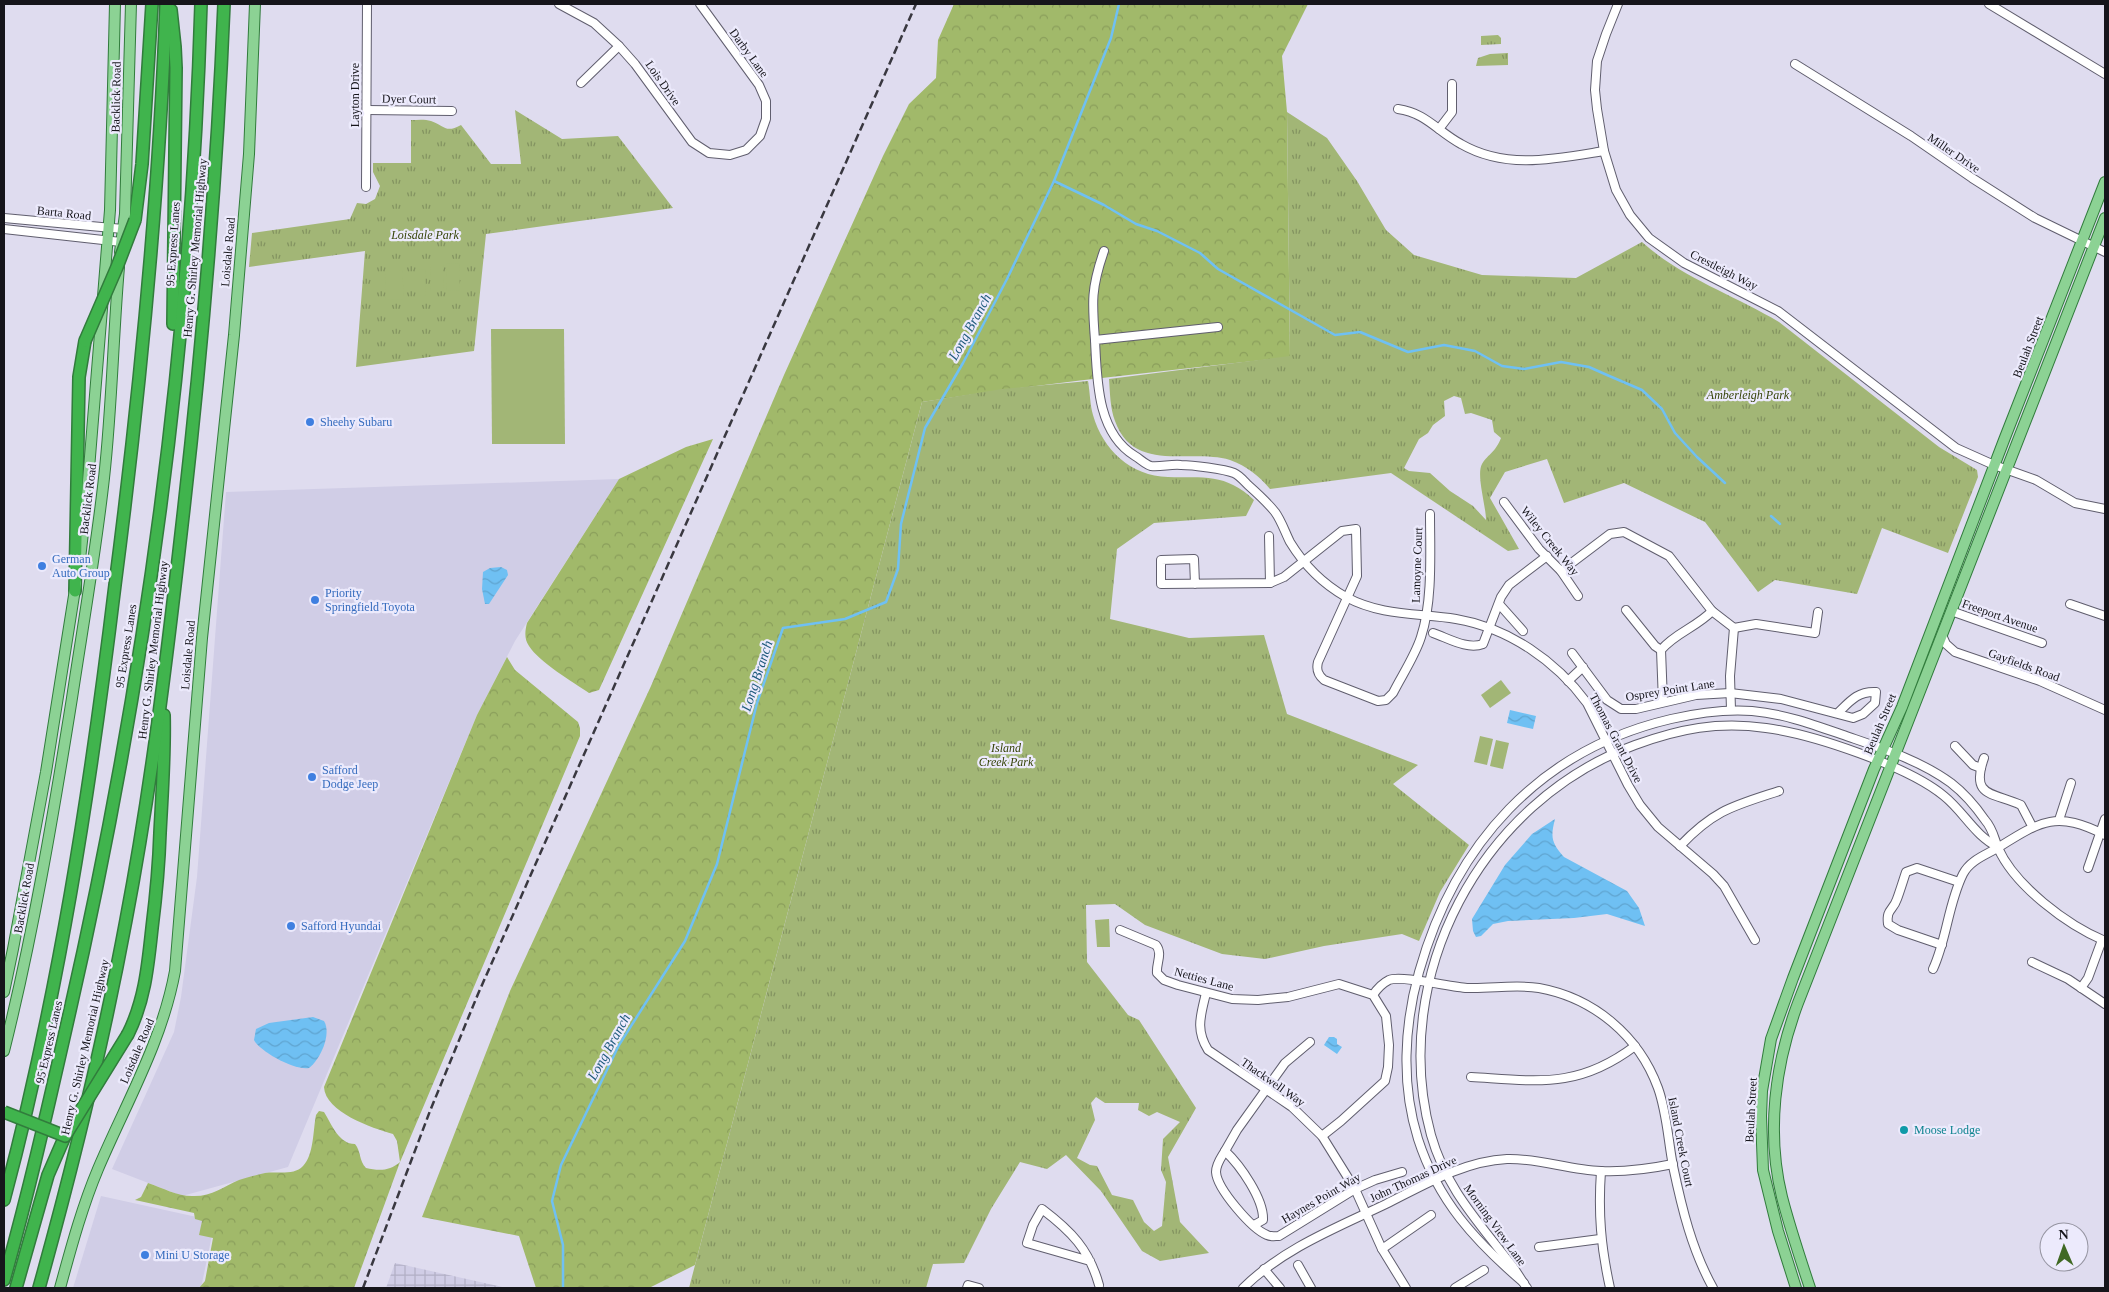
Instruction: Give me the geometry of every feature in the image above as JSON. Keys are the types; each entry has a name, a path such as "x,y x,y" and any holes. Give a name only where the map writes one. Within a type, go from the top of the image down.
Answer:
{"highway":[{"path":"75,591 79,377 85,341 117,268 135,220 142,164 152,4"},
{"path":"4,1200 56,970 77,858 97,732 144,338 158,166 166,4"},
{"path":"168,444 174,315 176,200 175,47 170,4"},
{"name":"95 Express Lanes","path":"4,1280 21,1220 49,1103 106,846 136,674 168,444 188,241 201,4"},
{"name":"Henry G. Shirley Memorial Highway","path":"39,1288 74,1159 110,1005 142,831 163,681 204,312 219,113 224,4"},
{"path":"16,1288 48,1175 65,1136 128,1034 137,1016 144,994 158,875 165,747 163,681"},
{"path":"4,1112 65,1136"}],"main road":[{"name":"Backlick Road","path":"4,992 46,772 75,591 86,506 108,228 115,4"},
{"name":"Backlick Road","path":"4,1051 27,951 60,774 104,478 123,229 129,108 130,4"},
{"name":"Loisdale Road","path":"60,1288 97,1172 152,1052 165,1016 175,971 202,638 236,306 248,154 255,4"},
{"name":"Beulah Street","path":"1796,1288 1778,1231 1763,1170 1760,1116 1766,1064 1779,1015 1878,762 1902,707 2105,182"},
{"name":"Beulah Street","path":"1810,1288 1782,1196 1777,1169 1774,1117 1779,1067 1798,1003 2105,218"}],"street":[{"name":"Layton Drive","path":"366,187 367,4"},
{"name":"Lois Drive","path":"559,4 594,23 620,46 686,136 698,148 714,154 730,155 739,153 752,146"},
{"name":"Darby Lane","path":"700,4 759,85 764,96 766,119 760,136 752,146"},
{"name":"Crestleigh Way","path":"1618,4 1601,46 1595,76 1595,90 1608,171 1622,203 1639,227 1659,247 1684,263 1778,311 1947,442 1994,465 2036,480 2075,503 2105,509"},
{"path":"1990,4 2105,74"},
{"path":"581,83 620,46"},
{"name":"Miller Drive","path":"1795,64 1911,136 1972,178 2036,218 2105,252"},
{"path":"1439,129 1452,112 1452,84"},
{"path":"1398,109 1414,112 1471,149 1492,157 1514,161 1540,161 1604,151"},
{"name":"Dyer Court","path":"367,110 452,111"},
{"name":"Barta Road","path":"4,218 123,229"},
{"name":"Barta Road","path":"4,229 121,242"},
{"name":"Thomas Grant Drive","path":"1104,251 1095,275 1091,299 1097,370 1103,409 1110,431 1127,452 1150,466 1182,464 1234,473 1276,513 1291,543 1304,562 1328,586 1347,598 1378,610 1457,620 1489,628 1523,644 1543,658 1568,681 1587,703 1628,786 1640,806 1658,827 1724,886 1755,940"},
{"path":"1095,340 1218,327"},
{"name":"Wiley Creek Way","path":"1504,502 1539,549 1561,571 1578,596"},
{"name":"Lamoyne Court","path":"1347,598 1318,662 1319,676 1324,680 1378,702 1386,700 1393,693 1421,638 1426,616 1430,559 1430,514"},
{"path":"1196,584 1194,559 1161,560 1161,584 1196,584 1270,583 1284,577 1342,531 1356,529 1357,576 1347,598"},
{"path":"1561,571 1610,534 1624,532 1669,556 1712,611 1734,628 1756,624 1815,632 1818,612"},
{"path":"1269,536 1270,583"},
{"path":"1433,633 1464,644 1477,646 1482,644 1509,585 1547,556"},
{"path":"1499,604 1523,631"},
{"path":"2070,604 2105,616"},
{"path":"1626,610 1655,646 1661,650"},
{"path":"1663,702 1661,650 1670,639 1705,618 1712,611"},
{"name":"Freeport Avenue","path":"1951,611 2042,642"},
{"path":"1731,710 1730,693 1734,628"},
{"name":"Gayfields Road","path":"1942,636 1946,644 1955,652 2040,681 2105,710"},
{"name":"Osprey Point Lane","path":"1572,653 1608,700 1620,709 1636,709 1696,695 1730,693 1781,698 1853,718 1863,714 1875,703 1876,692 1865,691 1858,694 1838,713"},
{"path":"1568,681 1583,667"},
{"name":"Morning View Lane","path":"1525,1286 1480,1243 1452,1210 1434,1180 1417,1136 1408,1087 1410,1007 1427,946 1442,906 1461,870 1484,837 1511,807 1540,781 1574,757 1606,740 1647,725 1692,715 1731,710 1752,711 1799,719 1896,754 1927,768 1954,786 1988,822 1995,835 1998,848"},
{"name":"Morning View Lane","path":"1525,1286 1511,1263 1462,1203 1447,1174 1432,1137 1423,1088 1422,1033 1429,983 1435,958 1450,918 1469,882 1492,850 1519,820 1548,794 1582,770 1613,753 1670,732 1706,726 1739,726 1782,730 1891,767 1926,784 1941,794 1985,841 1998,848"},
{"path":"1955,746 1973,765 1981,768"},
{"path":"1984,758 1979,778 1981,788 1993,796 2021,806 2032,826"},
{"path":"2059,820 2071,783"},
{"path":"1680,846 1698,827 1718,813 1732,806 1779,791"},
{"path":"2088,868 2103,834 2105,819"},
{"path":"1933,969 1942,945 1959,882 1964,871 1979,858 2032,826 2059,820 2078,823 2103,834"},
{"path":"1998,848 2014,872 2042,902 2069,921 2104,940 2088,978 2081,988"},
{"path":"1942,945 1898,930 1888,924 1889,909 1898,897 1906,872 1917,868 1959,882"},
{"name":"Netties Lane","path":"1120,930 1156,945 1159,949 1160,957 1157,973 1164,980 1206,993 1232,999 1258,1000 1288,997 1339,984 1373,995"},
{"path":"2032,962 2068,979 2105,1004"},
{"path":"1322,1136 1342,1121 1386,1081 1389,1045 1386,1016 1373,995 1380,986 1391,979 1406,978 1417,981"},
{"name":"Island Creek Court","path":"1417,981 1474,988 1521,986 1554,991 1577,1000 1602,1015 1623,1032 1649,1067 1658,1089 1664,1108 1673,1164 1694,1248 1713,1288"},
{"name":"Thackwell Way","path":"1206,993 1200,1023 1202,1040 1208,1050 1292,1107 1322,1136 1355,1189 1382,1248 1406,1288"},
{"name":"Haynes Point Way","path":"1310,1042 1285,1063 1265,1089 1217,1164 1218,1180 1227,1197 1254,1225 1270,1236 1279,1236 1355,1189 1375,1180 1402,1172"},
{"path":"1471,1077 1539,1081 1572,1078 1604,1067 1635,1046"},
{"name":"Haynes Point Way","path":"1225,1151 1233,1159 1256,1194 1264,1211 1263,1220 1254,1225"},
{"name":"John Thomas Drive","path":"1243,1288 1264,1269 1292,1250 1434,1180 1472,1165 1506,1159 1534,1160 1601,1171 1629,1170 1673,1164"},
{"path":"1601,1171 1599,1203 1600,1239 1610,1288"},
{"path":"1090,1261 1027,1243 1033,1225 1042,1209 1067,1228 1077,1239 1090,1261 1101,1287"},
{"path":"1382,1248 1431,1215"},
{"path":"1539,1247 1600,1239"},
{"path":"1298,1265 1311,1288"},
{"path":"1264,1269 1280,1288"},
{"path":"1455,1288 1484,1270"},
{"path":"967,1288 968,1285 979,1288"}],"shaded area":[{"path":"619,479 515,641 477,715 288,1167 182,1196 112,1169 174,1032 181,997 197,877 226,492"},
{"name":"Mini U Storage","path":"101,1196 215,1221 201,1288 73,1288"},
{"path":"395,1263 507,1288 386,1288"}],"green space":[{"path":"954,4 1308,4 1282,56 1287,112 1290,357 1060,383 922,402 695,1265 649,1288 536,1288 519,1236 422,1217 510,991 651,686 784,375 883,156 909,104 936,78 938,40"},
{"path":"1498,35 1501,38 1501,44 1481,45 1481,36"},
{"path":"1508,53 1508,65 1476,66 1478,58 1490,54"},
{"name":"Loisdale Park","path":"515,110 562,139 618,136 673,208 486,234 474,351 356,367 365,251 249,267 252,233 350,219 357,203 366,204 375,199 380,186 373,172 373,163 411,163 411,120 429,120 448,129 461,125 491,164 521,164"},
{"name":"Amberleigh Park","path":"1287,112 1327,138 1357,181 1386,230 1414,255 1482,275 1576,278 1642,242 1658,255 1691,276 1779,322 1939,447 1977,470 1978,477 1948,553 1882,528 1857,594 1775,580 1758,592 1705,522 1624,483 1564,503 1547,459 1505,472 1490,498 1519,549 1508,551 1391,473 1270,489 1252,472 1230,460 1214,457 1165,456 1135,448 1124,437 1113,416 1109,379 1290,356","holes":["1454,396 1461,398 1465,414 1471,413 1492,420 1494,432 1501,438 1480,469 1486,520 1473,506 1450,491 1430,473 1409,471 1404,468 1419,439 1445,416 1444,401"]},
{"path":"459,263 460,290 447,291 446,264"},
{"path":"430,264 443,264 444,291 431,291"},
{"path":"425,269 426,295 419,296 419,270"},
{"path":"402,270 404,299 386,300 385,271"},
{"path":"491,329 564,329 565,444 492,444"},
{"name":"Island Creek Park","path":"1088,381 1092,411 1098,428 1111,450 1120,459 1142,472 1155,475 1224,481 1244,491 1254,500 1246,516 1154,523 1117,549 1110,619 1189,638 1264,635 1287,714 1418,765 1393,784 1469,845 1440,892 1419,941 1402,934 1324,946 1265,959 1222,954 1145,925 1115,904 1086,905 1087,962 1128,1015 1139,1020 1196,1108 1168,1157 1180,1222 1209,1253 1160,1261 1142,1251 1101,1191 1066,1155 1047,1169 1020,1162 991,1209 964,1263 933,1264 926,1288 689,1288 922,402 1002,389","holes":["1096,1097 1105,1103 1139,1103 1138,1110 1149,1116 1157,1112 1180,1122 1163,1139 1161,1170 1166,1182 1162,1226 1154,1231 1144,1222 1133,1200 1112,1195 1097,1166 1090,1165 1077,1158 1095,1120 1091,1103"]},
{"path":"713,439 599,690 589,693 540,659 526,641 527,623 619,479 686,447"},
{"path":"507,657 515,670 578,722 580,736 400,1162 397,1141 393,1134 351,1118 332,1104 326,1096 324,1087 477,715"},
{"path":"1501,680 1511,693 1490,708 1481,695"},
{"path":"1480,736 1493,739 1487,765 1474,762"},
{"path":"1496,740 1509,743 1503,769 1490,766"},
{"path":"1109,919 1110,947 1097,947 1095,920"},
{"path":"319,1111 324,1112 340,1137 349,1143 355,1144 366,1168 384,1170 400,1162 354,1288 199,1288 205,1281 213,1238 199,1235 202,1221 195,1219 194,1213 135,1200 141,1197 148,1183 181,1195 199,1196 217,1191 249,1177 265,1173 295,1171 303,1166 309,1156 316,1115"}],"water":[{"path":"501,567 507,570 508,575 489,604 485,604 482,589 483,572 490,568"},
{"path":"1510,710 1536,716 1533,729 1507,723"},
{"path":"1555,819 1552,836 1557,848 1564,857 1627,891 1639,908 1645,926 1607,914 1574,918 1508,921 1493,924 1481,936 1476,937 1473,931 1472,919 1505,865 1532,834"},
{"path":"313,1017 324,1021 327,1033 321,1053 309,1068 296,1067 279,1060 263,1050 254,1040 256,1029 269,1023"},
{"path":"1329,1037 1337,1039 1337,1044 1342,1047 1337,1054 1324,1045"}],"waterway":[{"name":"Long Branch","path":"563,1288 563,1245 552,1201 561,1165 619,1045 685,941 717,864 757,703 783,628 845,619 886,602 898,569 901,524 925,428 963,363 1007,279 1054,181 1111,38 1119,4"},
{"path":"1054,181 1104,205 1136,224 1157,231 1200,253 1218,269 1335,335 1360,332 1408,352 1444,345 1475,351 1502,366 1524,369 1561,362 1589,367 1642,390 1662,409 1675,433 1725,483"},
{"path":"1771,516 1780,524"}],"railway":[{"path":"363,1288 430,1111 478,994 916,4"}],"place":[{"name":"Sheehy Subaru","path":"310,422"},
{"name":"German Auto Group","path":"42,566"},
{"name":"Priority Springfield Toyota","path":"315,600"},
{"name":"Safford Dodge Jeep","path":"312,777"},
{"name":"Safford Hyundai","path":"291,926"},
{"name":"Moose Lodge","path":"1904,1130"},
{"name":"Mini U Storage","path":"145,1255"}]}
